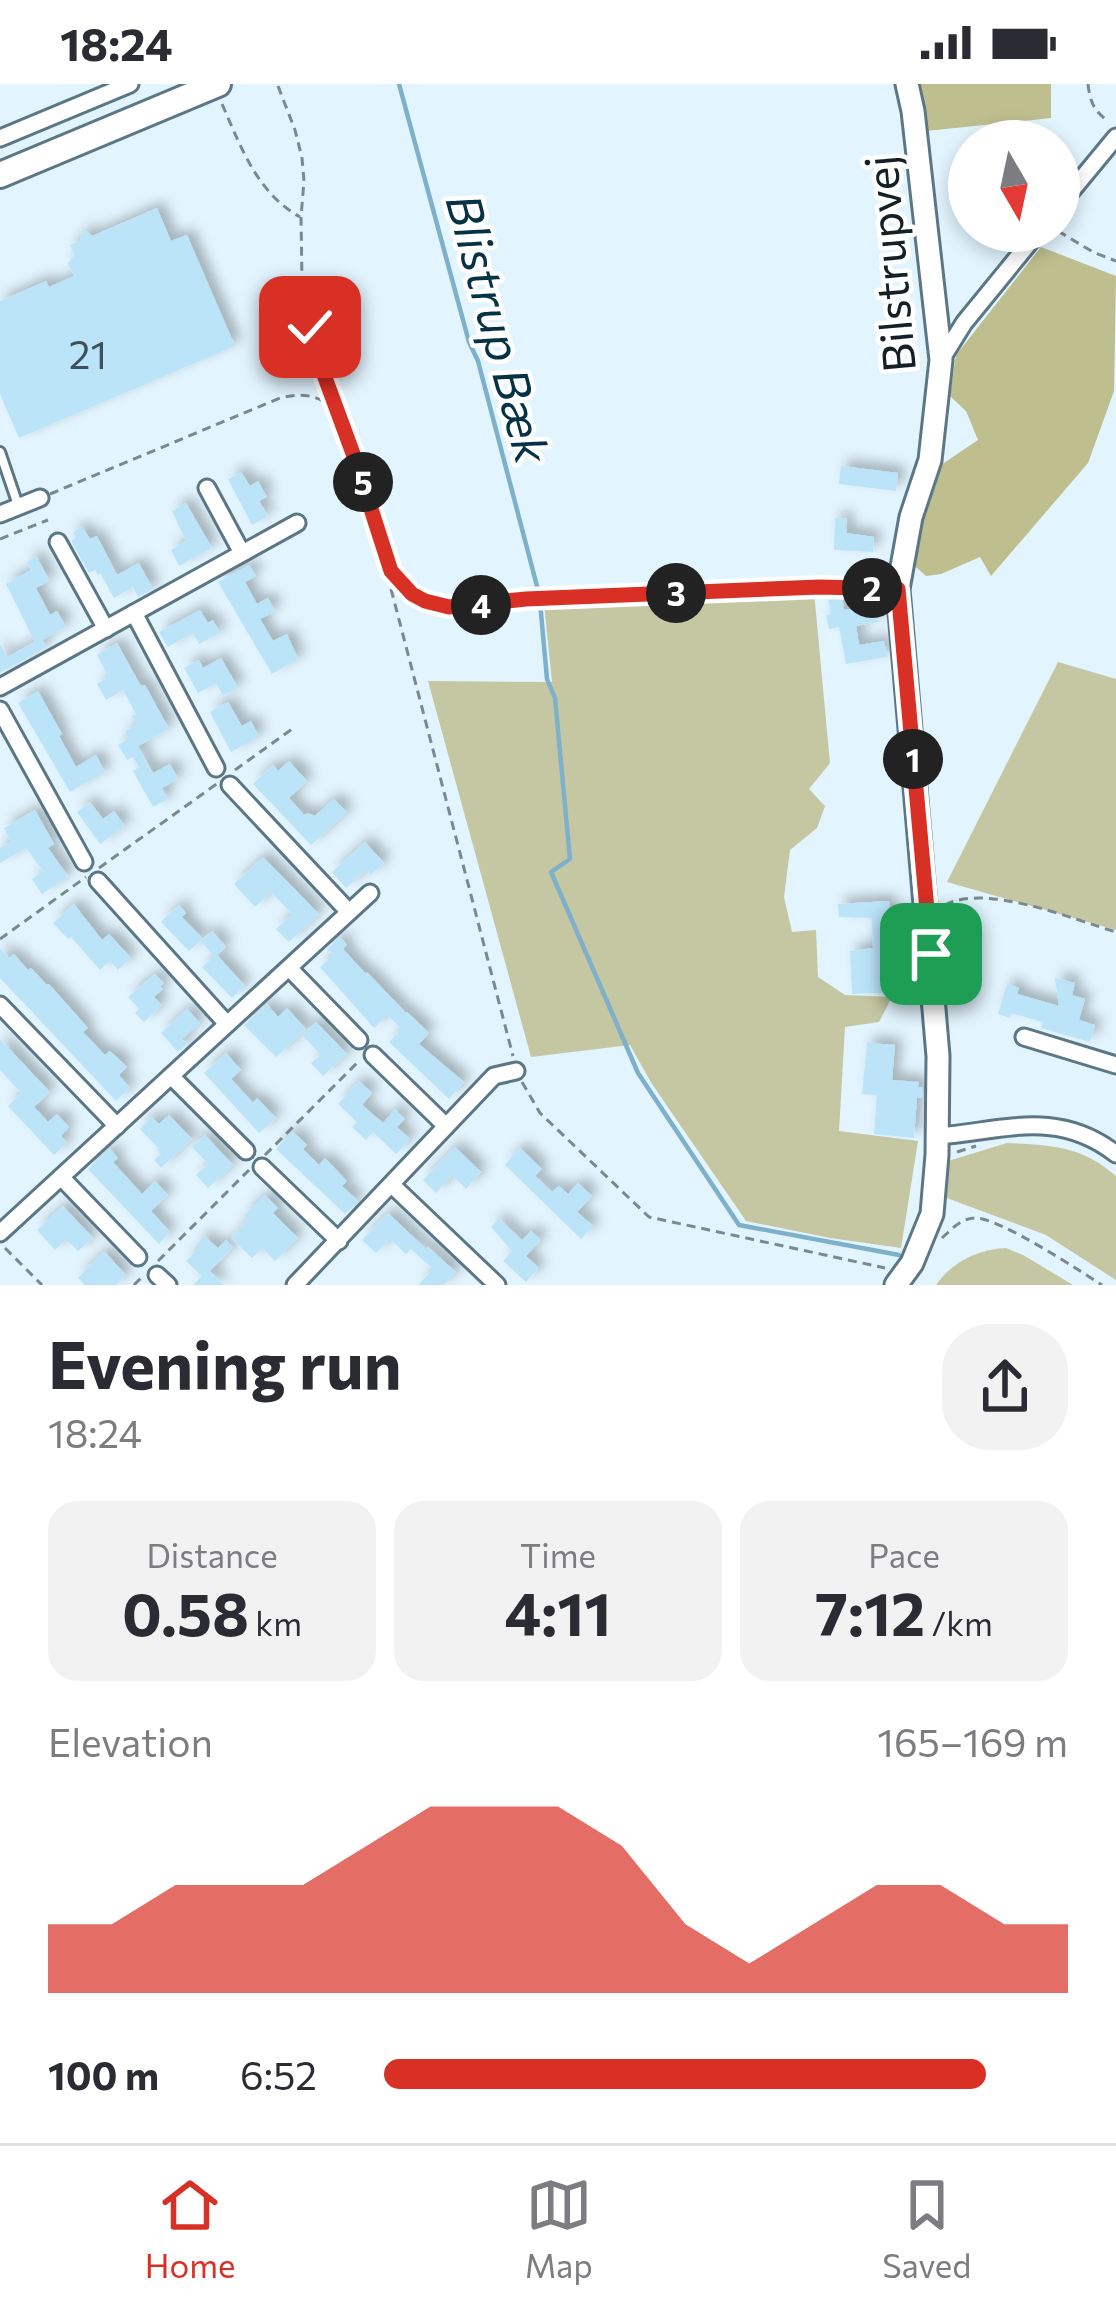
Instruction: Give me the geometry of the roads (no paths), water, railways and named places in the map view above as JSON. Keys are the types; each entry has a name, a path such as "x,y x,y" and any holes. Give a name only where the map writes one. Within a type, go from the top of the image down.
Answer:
{"main road":[{"path":"0,176 216,85"}],"street":[{"path":"0,138 130,84"},
{"name":"Bilstrupvej","path":"899,1280 932,1214 938,1146 938,1056 928,915 898,589 911,517 930,460 941,360 907,84"},
{"path":"1080,179 1116,132"},
{"path":"941,360 964,323 1022,252"},
{"path":"207,488 242,553"},
{"path":"0,514 40,498"},
{"path":"0,687 297,523"},
{"path":"58,542 106,629"},
{"path":"134,614 217,768"},
{"path":"0,710 84,862"},
{"path":"230,785 349,912"},
{"path":"98,881 227,1024"},
{"path":"0,1233 370,893"},
{"path":"289,968 359,1040"},
{"path":"0,1005 116,1126"},
{"path":"1024,1037 1116,1065"},
{"path":"374,1054 446,1126"},
{"path":"295,1285 494,1076 516,1071"},
{"path":"171,1076 246,1151"},
{"path":"938,1146 1016,1125 1046,1125 1078,1133 1116,1154"},
{"path":"262,1167 339,1241"},
{"path":"61,1177 139,1257"},
{"path":"392,1184 497,1285"}],"lane":[{"path":"0,452 19,507"},
{"path":"391,571 412,594 449,607 526,599 820,587 898,589"}],"waterway":[{"name":"Blistrup Bæk","path":"399,84 538,590"},
{"name":"Blistrup Bæk","path":"540,602 547,679 555,698 570,859 551,872 638,1073 739,1225 899,1255"}]}
